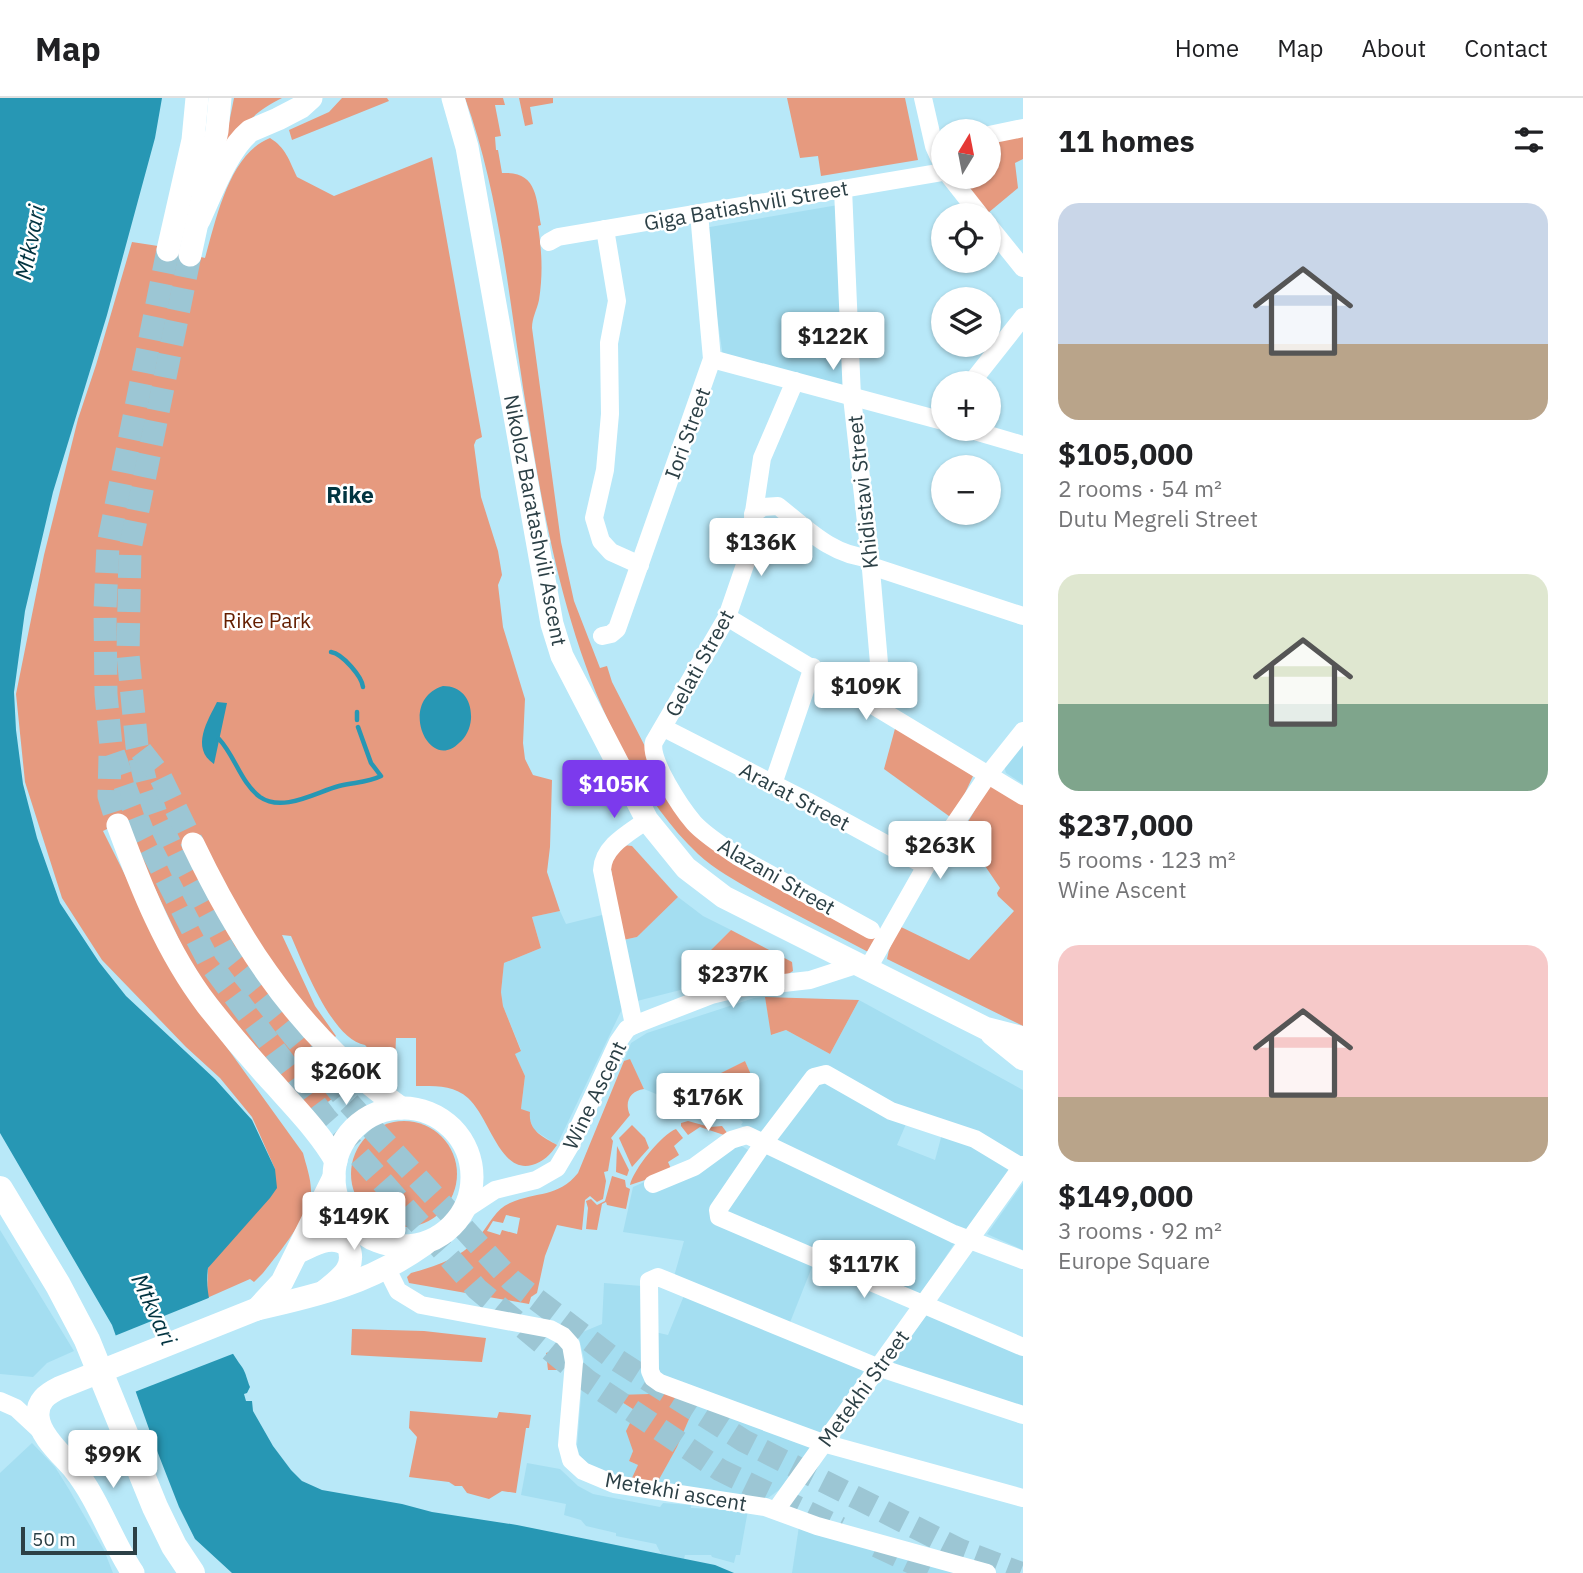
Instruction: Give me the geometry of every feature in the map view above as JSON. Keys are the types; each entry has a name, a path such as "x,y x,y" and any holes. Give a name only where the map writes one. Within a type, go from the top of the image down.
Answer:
{"highway":[{"path":"0,1189 58,1285 87,1340 155,1507 174,1546 192,1573"},
{"path":"0,1217 64,1325 146,1524 174,1573"}],"main road":[{"path":"197,98 179,253 244,136 301,107 311,98"},
{"path":"192,140 220,98"},
{"path":"199,219 217,131 220,98"},
{"name":"Nikoloz Baratashvili Ascent","path":"453,98 467,147 552,624 562,656 646,820 686,868 724,897 985,1028 1023,1038"},
{"path":"118,825 148,902 189,978 206,1004 254,1063 312,1127 335,1169 341,1206 349,1219 366,1234 386,1244 401,1246 431,1240"},
{"path":"193,844 232,920 297,1012 344,1063 401,1108"},
{"name":"Nikoloz Baratashvili Ascent","path":"985,1028 1023,1059"},
{"path":"133,1573 83,1481 49,1439 38,1420 40,1402 46,1395 257,1309 321,1295 387,1269 455,1223 463,1212 469,1198 472,1176 469,1154 462,1140 442,1119 428,1112 401,1108 383,1111 367,1118 353,1129 343,1144 335,1169 282,1282 257,1309"},
{"path":"298,1252 325,1240 334,1239 348,1246 351,1254 347,1271 321,1295"}],"street":[{"path":"923,98 931,122"},
{"path":"1001,133 1023,128"},
{"name":"Giga Batiashvili Street","path":"549,242 558,237 931,174"},
{"name":"Khidistavi Street","path":"844,189 852,397 883,710"},
{"path":"959,189 971,203"},
{"name":"Iori Street","path":"602,636 617,629 712,359 699,213"},
{"path":"605,229 617,301 609,342 610,414 605,470 594,518 601,541 611,552 640,565"},
{"path":"1001,241 1023,268"},
{"path":"980,371 1023,317"},
{"path":"712,359 931,417"},
{"name":"Gelati Street","path":"659,735 727,618 747,559 762,458 795,381"},
{"path":"1001,439 1023,445"},
{"path":"753,514 763,507 778,506 821,542 1023,616"},
{"path":"727,618 813,667 1023,796"},
{"path":"773,784 813,667"},
{"path":"862,967 988,775 1023,731"},
{"name":"Ararat Street","path":"659,735 773,784 926,866"},
{"name":"Alazani Street","path":"659,735 652,752 677,800 695,824 737,856 871,930"},
{"path":"634,1025 602,862 607,851 646,820"},
{"name":"Wine Ascent","path":"463,1212 495,1190 536,1180 557,1168 570,1146 618,1042 627,1029 710,995 740,988 810,979 862,967"},
{"path":"985,1028 1023,1046"},
{"path":"1022,1167 975,1139 891,1111 826,1074 814,1077 763,1144 718,1210 719,1217 1023,1347"},
{"path":"653,1184 694,1167 737,1137 747,1135 970,1239 1023,1260"},
{"name":"Metekhi Street","path":"776,1510 1022,1167"},
{"name":"Metekhi ascent","path":"387,1269 398,1291 421,1305 550,1329 563,1336 571,1345 574,1362 567,1446 571,1460 583,1471 614,1484 661,1493 746,1503 776,1510"},
{"path":"1023,1415 877,1367 658,1277 649,1281 650,1371 653,1378 676,1390 823,1443 1023,1498"},
{"path":"1,1403 46,1395"},
{"path":"1,1403 16,1408 49,1439"},
{"path":"776,1510 817,1526 988,1573"}],"shaded area":[{"path":"838,205 845,391 723,357 704,228"},
{"path":"1023,736 1023,784 1006,773 1004,766"},
{"path":"678,897 703,916 731,930 711,950 712,982 637,1001 623,940 637,937"},
{"path":"560,911 566,924 606,914 623,1007 557,1145 534,1130 521,1109 525,1076 514,1053 521,1050 503,1006 501,992 504,963 541,948 532,917"},
{"path":"765,997 772,1035 786,1030 830,1054 859,1000 1023,1090 1023,1156 1020,1160 902,1110 819,1067 760,1136 741,1125 743,1122 739,1119 755,1085 745,1061 683,1093 675,1086 670,1090 671,1093 667,1092 661,1096 644,1089 630,1060 624,1061 631,1043 647,1033 754,998"},
{"path":"818,1079 965,1139 1013,1169 966,1234 770,1142","holes":["906,1124 942,1134 935,1160 897,1145"]},
{"path":"735,1142 750,1151 713,1219 814,1262 789,1325 673,1280 684,1241 623,1232 633,1187"},
{"path":"764,1150 953,1239 954,1244 922,1293 919,1295 723,1213"},
{"path":"1023,1183 1023,1250 987,1234"},
{"path":"0,1230 74,1351 47,1363 33,1377 0,1374"},
{"path":"604,1283 642,1286 648,1383 812,1447 779,1490 768,1498 758,1500 629,1481 589,1465 580,1457 577,1447 584,1359 578,1334 602,1324","holes":["648,1385 694,1405 677,1447 657,1482 638,1465 629,1461 633,1451 636,1411 617,1399 649,1394"]},
{"path":"685,1293 862,1369 863,1373 818,1438 662,1376 658,1367 655,1332 668,1335"},
{"path":"930,1311 1023,1351 1023,1412 894,1365 894,1357"},
{"path":"32,1443 55,1467 70,1491 104,1550 113,1573 0,1573 0,1473"},
{"path":"527,1463 560,1469 578,1486 593,1494 660,1507 663,1503 691,1505 691,1508 748,1510 740,1555 736,1555 734,1563 711,1555 685,1555 684,1559 661,1554 656,1544 616,1536 616,1533 586,1526 581,1520 564,1515 566,1504 521,1495"},
{"path":"799,1526 981,1573 792,1573"}],"green space":[{"path":"234,98 282,98 247,123 222,158"},
{"path":"342,98 387,98 389,101 292,140 289,130 329,112"},
{"path":"465,98 503,98 505,105 495,105 501,136 495,137 496,150 502,173 522,176 533,188 536,196 541,225 538,226 541,272 539,300 532,328 561,542 574,601 600,668 607,666 612,682 673,801 707,841 879,940 872,954 769,900 704,859 661,812 631,766 614,733 583,659 560,582 536,464 497,219 478,138"},
{"path":"519,98 553,98 553,103 530,107 533,124 525,126"},
{"path":"787,98 905,98 918,160 821,176 818,156 800,158"},
{"path":"1023,135 1023,159 1015,163 1018,188 1000,203 980,203 969,189 1001,189 1001,140"},
{"name":"Rike Park","path":"270,138 283,150 297,177 334,196 432,157 482,437 476,440 474,445 481,497 498,551 502,575 498,585 503,627 525,699 525,759 533,775 552,780 547,872 560,911 532,917 541,948 504,963 501,992 503,1006 521,1051 515,1054 525,1076 521,1109 530,1112 531,1124 538,1133 557,1145 546,1158 536,1164 521,1166 512,1161 503,1153 476,1107 463,1094 450,1088 416,1086 416,1038 396,1038 394,1084 383,1074 382,1064 365,1045 353,1040 341,1030 320,999 291,936 282,935 315,1006 336,1036 330,1042 330,1060 352,1085 312,1113 210,993 185,952 123,821 103,831 163,951 197,1006 303,1153 310,1181 310,1201 306,1211 293,1234 263,1273 254,1282 250,1279 207,1298 208,1268 275,1169 252,1117 220,1078 186,1047 102,960 62,898 25,782 16,694 44,555 78,419 132,242 205,258 234,173 256,146"},
{"path":"896,725 973,776 953,819 884,769"},
{"path":"992,781 1023,801 1023,1026 887,959 899,926 969,960 1014,911 998,896 1000,888 962,832"},
{"path":"624,845 632,846 678,897 637,937 623,940 609,858"},
{"path":"731,930 792,962 793,971 785,976 712,982 711,950"},
{"path":"765,997 859,1000 830,1054 786,1030 771,1035"},
{"path":"630,1059 644,1089 632,1095 628,1102 630,1115 611,1138 613,1141 608,1171 604,1172 606,1181 603,1199 597,1202 590,1196 585,1200 582,1230 557,1225 545,1256 537,1293 531,1297 529,1304 409,1283 407,1277 411,1273 440,1264 467,1249 505,1206 563,1187 578,1173 624,1061","holes":["506,1215 520,1218 517,1234 502,1230 500,1235 487,1231 493,1221 503,1223"]},
{"path":"745,1061 755,1084 752,1094 707,1080"},
{"path":"670,1095 678,1104 691,1109 690,1115 673,1111 664,1099"},
{"path":"404,1121 424,1125 442,1136 453,1154 457,1174 453,1194 442,1212 424,1223 404,1227 384,1223 366,1212 355,1194 351,1174 355,1154 366,1136 384,1125"},
{"path":"688,1121 710,1127 722,1126 728,1134 700,1127 688,1135 681,1123"},
{"path":"632,1125 645,1138 649,1148 632,1167 619,1138"},
{"path":"676,1129 683,1138 674,1146 679,1155 668,1162 672,1171 630,1185 649,1153"},
{"path":"617,1146 629,1170 627,1176 616,1172"},
{"path":"612,1176 625,1180 626,1187 630,1189 626,1209 607,1205 606,1202 602,1204 597,1230 586,1229 586,1201 591,1199 597,1205 605,1201"},
{"path":"352,1329 424,1331 486,1338 482,1362 351,1355"},
{"path":"555,1350 564,1367 560,1370 548,1370 546,1353"},
{"path":"648,1384 695,1405 677,1447 657,1483 632,1478 638,1465 629,1461 633,1451 626,1431 636,1411 617,1399 617,1395 649,1394"},
{"path":"410,1411 497,1418 499,1412 531,1415 529,1428 526,1428 516,1493 502,1491 489,1499 467,1493 462,1486 449,1482 409,1477 417,1437 409,1428"}],"water":[{"name":"Mtkvari","path":"0,98 162,98 155,138 107,315 53,492 25,611 14,692 16,730 23,784 37,838 60,903 99,962 126,996 215,1079 252,1120 275,1169 277,1188 208,1268 211,1308 250,1387 244,1394 246,1401 252,1401 253,1411 273,1446 291,1470 302,1481 322,1490 432,1512 517,1525 715,1565 734,1573 232,1573 195,1539 179,1507 112,1325 0,1133"},
{"path":"443,686 460,691 468,700 471,712 466,735 448,750 437,749 428,742 422,731 420,718 422,705 429,694"},
{"path":"217,702 227,703 214,764 203,750 202,742 206,725"}],"pier":[{"path":"211,1297 235,1353 132,1393 112,1337"}],"waterway":[{"path":"331,652 351,666 363,687"},
{"path":"357,712 357,720"},
{"path":"219,739 253,791 260,797 279,803 300,800 339,786 381,776 371,763 358,727"}],"tunnel":[{"path":"168,250 108,545 105,610 106,694 111,746 127,792 144,835 209,962 325,1117 477,1289 588,1381 720,1470 840,1528"},
{"path":"190,255 130,549 128,655 137,746 147,788 157,817 182,870 225,952 347,1101 511,1280 609,1355 744,1441 960,1550 1020,1573"},
{"path":"141,751 159,774 193,844"},
{"path":"110,756 109,796 118,825"},
{"path":"877,1546 934,1573"}],"district":[{"name":"Rike","path":"350,494"}]}
